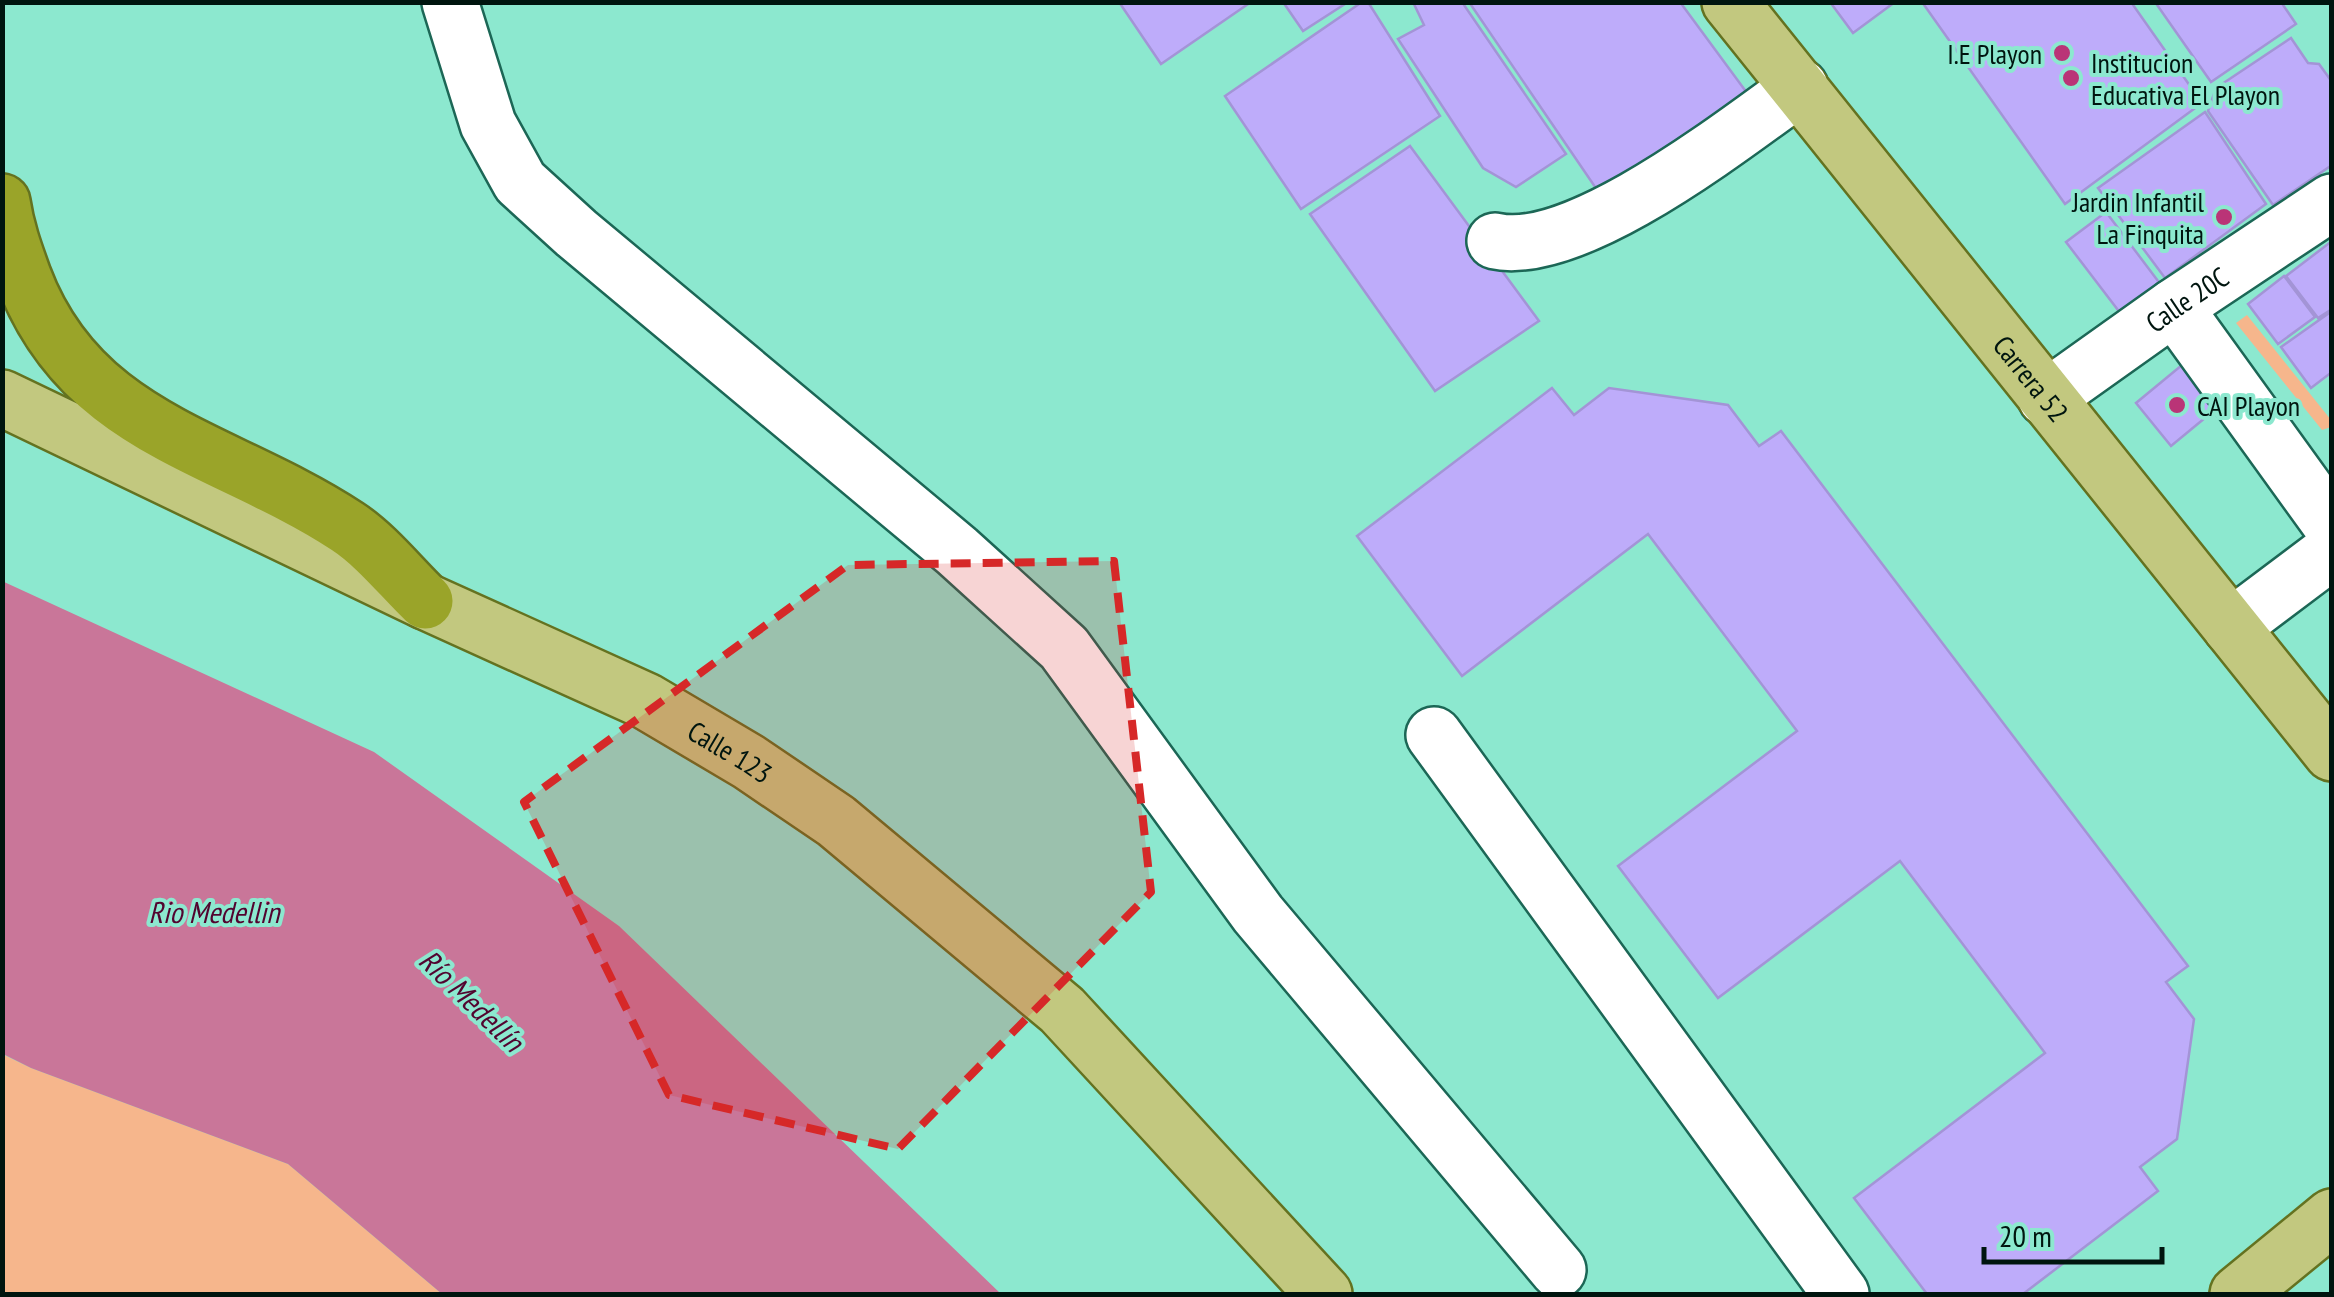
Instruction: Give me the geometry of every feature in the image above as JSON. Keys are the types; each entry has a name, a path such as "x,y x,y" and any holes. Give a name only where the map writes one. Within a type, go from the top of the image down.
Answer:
{"highway":[{"path":"2,202 6,228 38,315 73,362 108,396 151,425 350,528 426,601"}],"main road":[{"name":"Carrera 52","path":"1730,2 2332,753"},
{"name":"Calle 123","path":"2,398 646,702 749,762 836,821 1062,1010 1324,1294"},
{"path":"2238,1294 2332,1218"}],"street":[{"path":"450,2 488,124 520,182 576,234 957,551 1064,648 1258,914 1558,1270"},
{"path":"1495,241 1510,244 1562,234 1609,216 1800,88"},
{"name":"Calle 20C","path":"2046,398 2332,202"},
{"path":"2174,307 2332,526"},
{"path":"2231,627 2332,551"},
{"path":"1434,735 1841,1294"}],"highlighted area":[{"path":"1114,561 1151,892 898,1149 669,1095 524,802 848,565"}],"shaded area":[{"path":"2247,315 2331,420 2331,427 2322,430 2236,323"},
{"path":"2,1054 288,1164 442,1294 3,1294"}],"water":[{"name":"Rio Medellin","path":"2,581 374,752 619,926 1001,1294 442,1294 288,1164 3,1054"}],"building":[{"path":"1119,2 1251,2 1161,64"},
{"path":"1283,2 1348,2 1303,31"},
{"path":"1362,2 1368,2 1440,116 1301,209 1225,96"},
{"path":"1413,2 1462,2 1566,154 1516,187 1483,168 1398,39 1424,25"},
{"path":"1469,2 1680,2 1750,97 1606,203"},
{"path":"1830,2 1895,2 1853,33"},
{"name":"I.E Playon","path":"1922,2 2131,2 2202,103 2065,204"},
{"path":"2155,2 2281,2 2296,24 2211,82"},
{"path":"2291,38 2308,63 2319,64 2332,82 2332,165 2273,205 2208,111 2216,88"},
{"name":"Jardin Infantil La Finquita","path":"2205,112 2266,204 2165,278 2098,188"},
{"path":"1410,146 1539,321 1435,391 1310,214"},
{"path":"2106,212 2161,285 2121,314 2066,242"},
{"path":"2332,241 2332,309 2318,318 2286,276"},
{"path":"2284,276 2315,317 2278,344 2248,304"},
{"path":"2332,311 2332,372 2311,388 2281,347"},
{"name":"CAI Playon","path":"2182,365 2217,408 2171,446 2136,403"},
{"path":"1552,388 1574,415 1609,388 1728,405 1759,446 1781,431 2188,966 2166,982 2194,1019 2177,1139 2140,1167 2158,1191 2023,1294 1927,1294 1854,1198 2045,1053 1900,861 1718,998 1618,866 1797,731 1648,534 1462,676 1357,536"}],"place":[{"name":"I.E Playon","path":"2062,53"},
{"name":"Institucion Educativa El Playon","path":"2071,78"},
{"name":"Jardin Infantil La Finquita","path":"2224,217"},
{"name":"CAI Playon","path":"2177,405"}],"water label":[{"name":"Río Medellín","path":"472,1000"}]}
